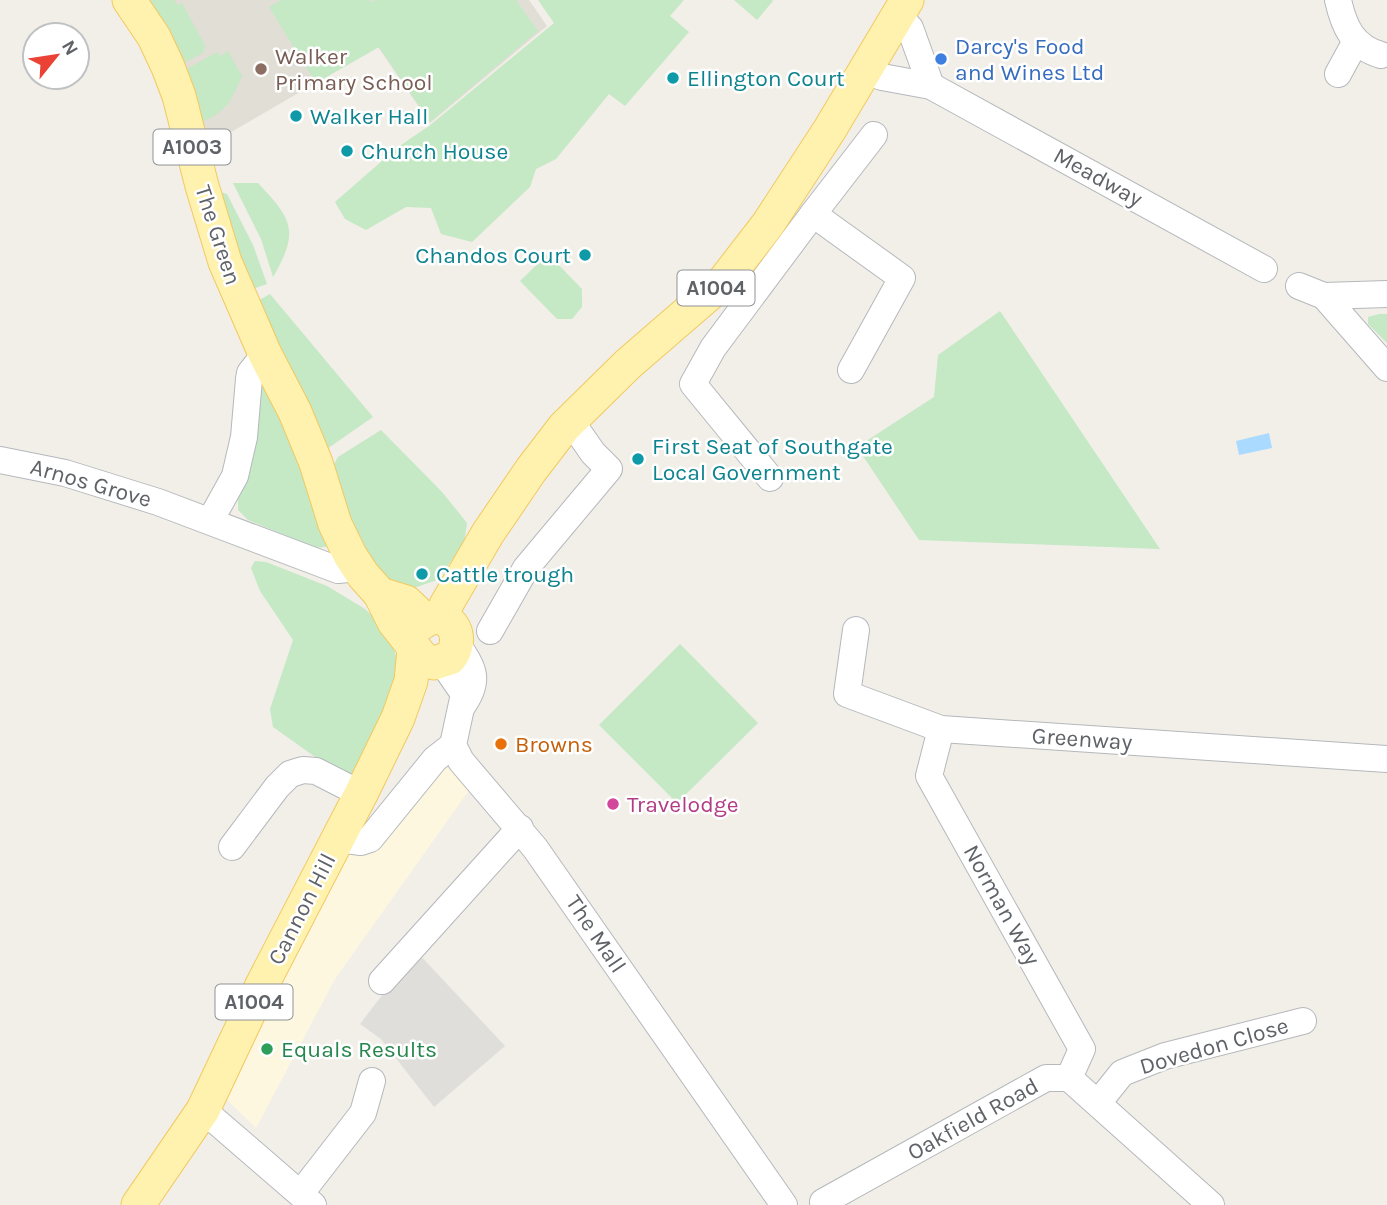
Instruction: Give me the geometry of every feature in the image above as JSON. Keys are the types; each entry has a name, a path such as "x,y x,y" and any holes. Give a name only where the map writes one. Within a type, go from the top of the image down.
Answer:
{"main road":[{"name":"The Green","path":"129,0 154,37 168,67 179,96 225,262 265,354 295,412 316,463 335,524 358,568 380,594 406,602 432,639"},
{"name":"A1004","path":"432,639 446,604 488,533 531,470 570,420 628,363 724,281 768,224 810,161 903,8"},
{"name":"Cannon Hill","path":"138,1205 203,1110 262,985 361,794 383,781 432,639"}],"street":[{"path":"1338,0 1345,26 1356,41 1370,52 1381,55"},
{"path":"903,8 931,86"},
{"path":"1338,74 1356,41"},
{"name":"Meadway","path":"866,71 882,77 931,86 1264,269"},
{"path":"770,478 693,384 713,348 874,135"},
{"path":"810,161 837,182"},
{"path":"813,214 902,278 851,370"},
{"path":"1299,286 1324,296 1387,294"},
{"path":"1324,296 1387,368"},
{"path":"686,315 713,348"},
{"path":"265,354 248,379 244,437 235,476 210,521 328,567 344,571 358,568"},
{"path":"490,631 526,568 610,469 593,453 570,420"},
{"name":"Arnos Grove","path":"0,460 65,473 210,521"},
{"name":"Greenway","path":"856,630 847,694 940,729 1387,760"},
{"path":"338,839 361,842 370,839 435,759 453,745 464,699 463,690 432,639"},
{"name":"Norman Way","path":"940,729 929,776 1082,1049 1069,1078"},
{"name":"The Mall","path":"453,745 461,761 520,828 588,920 784,1205"},
{"path":"232,847 290,774 303,770 316,771 361,794"},
{"path":"382,981 520,828"},
{"name":"Dovedon Close","path":"1098,1103 1122,1073 1165,1056 1303,1021"},
{"name":"Oakfield Road","path":"823,1202 1046,1078 1069,1078 1211,1205"},
{"path":"203,1110 307,1199 363,1113 372,1081"}],"shaded area":[{"name":"Walker Primary School","path":"151,0 529,0 547,26 430,123 378,47 214,142 200,141 147,3"},
{"path":"453,745 477,779 335,979 256,1128 214,1087 338,839 361,842"},
{"path":"416,951 505,1046 434,1107 381,1039 360,1024"}],"green space":[{"path":"152,0 174,0 178,5 182,3 205,46 203,53 184,63 148,3"},
{"path":"281,0 516,0 538,31 430,122 379,47 316,83 269,7"},
{"path":"538,0 684,0 670,16 689,32 625,106 609,94 556,159 536,169 530,187 472,242 441,234 431,208 406,207 366,230 345,219 335,202 398,147 429,126 554,23"},
{"path":"734,0 772,0 773,1 757,20"},
{"path":"228,51 242,76 227,105 201,122 185,70 217,52 220,56"},
{"path":"233,183 258,183 285,216 289,237 287,248 273,277 261,239"},
{"path":"214,190 227,194 253,245 267,284 247,291"},
{"path":"548,254 582,289 582,307 572,319 557,319 520,281"},
{"path":"270,294 373,417 321,453 252,304"},
{"path":"1000,311 1160,549 919,540 857,447 934,397 938,355"},
{"path":"1387,314 1387,343 1368,324 1368,317"},
{"path":"266,378 291,435 330,546 317,548 248,520 238,510 238,493 254,388"},
{"path":"381,430 442,492 467,523 464,544 437,580 408,590 387,578 361,552 329,473 338,457"},
{"path":"255,561 266,562 327,586 365,609 389,631 403,682 364,767 350,777 335,771 273,727 270,709 293,640 260,591 251,568"},
{"path":"680,644 758,723 677,803 599,725"}],"water":[{"path":"1269,433 1272,448 1239,455 1236,441"}],"place":[{"name":"Darcy's Food and Wines Ltd","path":"941,59"},
{"name":"Walker Primary School","path":"261,69"},
{"name":"Ellington Court","path":"673,78"},
{"name":"Walker Hall","path":"296,116"},
{"name":"Church House","path":"347,151"},
{"name":"Chandos Court","path":"585,255"},
{"name":"First Seat of Southgate Local Government","path":"638,459"},
{"name":"Cattle trough","path":"422,574"},
{"name":"Browns","path":"501,744"},
{"name":"Travelodge","path":"613,804"},
{"name":"Equals Results","path":"267,1049"}]}
